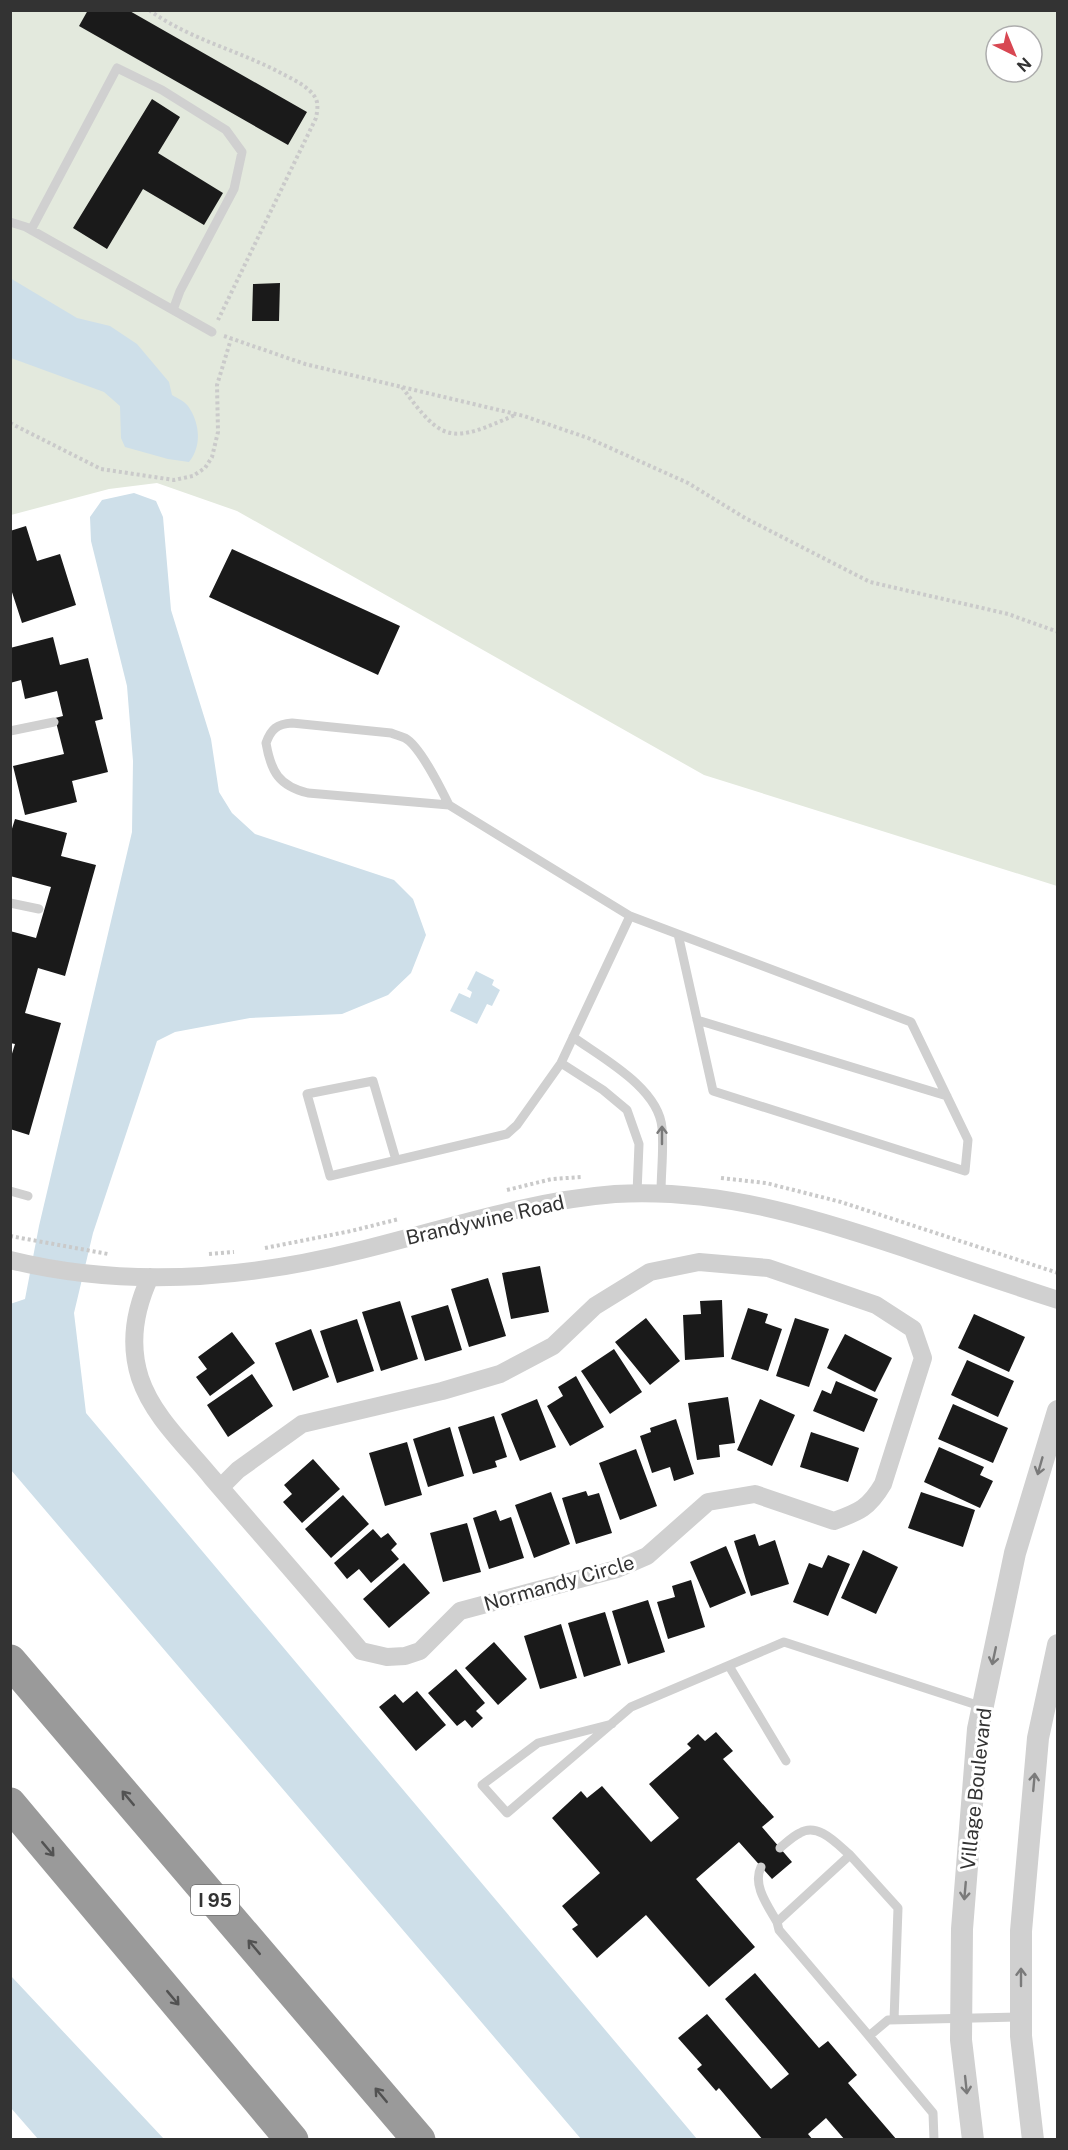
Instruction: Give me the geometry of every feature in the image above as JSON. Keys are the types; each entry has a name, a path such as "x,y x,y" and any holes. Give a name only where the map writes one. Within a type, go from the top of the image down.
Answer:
{"highway":[{"name":"I 95","path":"10,1661 419,2139"},
{"path":"10,1804 292,2139"}],"street":[{"name":"Brandywine Road","path":"10,1260 89,1273 150,1277 232,1274 300,1265 516,1208 554,1201 661,1193 732,1200 771,1207 828,1222 1058,1300"},
{"name":"Normandy Circle","path":"150,1277 138,1305 134,1335 135,1357 141,1379 154,1407 221,1488 362,1651 387,1657 405,1656 420,1651 460,1611 617,1569 647,1556 708,1503 755,1494 834,1521 861,1510 874,1499 883,1484 922,1358 913,1329 876,1305 768,1268 699,1262 650,1272 595,1306 553,1346 500,1374 442,1391 302,1424 238,1470 221,1488"},
{"name":"Village Boulevard","path":"973,2139 961,2040 962,1929 978,1729 1015,1553 1058,1411"},
{"path":"1034,2139 1021,2036 1022,1931 1038,1738 1058,1645"}],"lane":[{"path":"31,230 117,68 162,90 226,130 242,152 234,189 180,291 173,310"},
{"path":"10,222 31,230 212,332"},
{"path":"10,731 54,722"},
{"path":"449,805 412,744 406,738 392,733 313,723 292,723 280,724 274,728 266,743 267,753 278,776 291,789 308,793 449,805 630,916 678,934 911,1022 968,1140 965,1171 713,1091 678,934"},
{"path":"10,903 39,909"},
{"path":"396,1161 373,1081 307,1094 330,1176 396,1161 507,1134 517,1125 561,1063 630,916"},
{"path":"698,1020 947,1096"},
{"path":"573,1037 642,1089 654,1106 662,1126 661,1193"},
{"path":"561,1063 603,1090 627,1110 639,1144 637,1193"},
{"path":"10,1191 28,1196"},
{"path":"612,1724 538,1743 482,1785 507,1813 612,1724 631,1707 784,1642 983,1707"},
{"path":"729,1666 786,1761"},
{"path":"780,1848 801,1832 815,1830 831,1838 850,1855 898,1908 894,2020"},
{"path":"777,1922 850,1855"},
{"path":"761,1867 758,1873 761,1894 779,1929 933,2113 934,2139"},
{"path":"869,2036 888,2020 1021,2018"}],"path":[{"path":"212,332 305,364 516,414 588,438 688,483 745,518 870,582 1008,614 1058,632"},
{"path":"10,423 101,469 174,480 193,476 205,468 212,457 218,432 217,385 231,338"},
{"path":"401,387 428,421 448,433 469,433 516,414"},
{"path":"496,1193 552,1179 585,1176"},
{"path":"254,1250 351,1231 407,1216"},
{"path":"10,1236 119,1255"},
{"path":"207,1254 242,1251"}],"shaded area":[{"path":"11,11 1057,11 1057,886 704,775 237,511 157,483 109,489 11,515"},
{"path":"10,278 77,318 110,326 137,344 169,382 172,395 186,404 192,413 197,427 198,442 189,462 168,459 125,447 121,438 120,406 104,392 11,358"},
{"path":"134,493 156,501 163,517 171,610 211,739 219,792 232,813 255,834 394,880 413,899 426,935 411,973 388,995 342,1014 250,1018 175,1032 157,1041 93,1233 74,1313 86,1413 697,2139 581,2139 11,1470 10,1304 25,1299 39,1226 132,832 133,761 127,686 91,541 90,517 102,500"},
{"path":"476,971 494,980 492,985 500,990 492,1006 487,1004 477,1024 450,1011 459,993 470,998 472,992 467,989"},
{"path":"10,1976 164,2139 38,2139 11,2108"}],"building":[{"path":"88,10 128,10 307,112 288,145 79,26"},
{"path":"152,99 180,117 158,153 223,193 204,225 143,189 107,249 73,228"},
{"path":"280,283 279,321 252,321 253,284"},
{"path":"26,526 37,561 60,554 76,605 22,623 10,586 10,531"},
{"path":"232,549 400,626 378,675 209,597"},
{"path":"53,637 60,665 88,658 103,719 95,721 108,772 72,781 77,802 25,815 13,766 64,754 55,718 63,716 57,691 25,699 21,680 10,683 10,648"},
{"path":"15,819 67,833 61,856 96,865 65,976 38,968 25,1013 61,1023 29,1135 10,1129 10,1060 15,1044 10,1043 10,931 36,938 51,887 10,876 10,835"},
{"path":"540,1266 549,1312 511,1319 502,1273"},
{"path":"488,1278 506,1336 469,1347 451,1289"},
{"path":"722,1300 724,1357 685,1360 683,1315 701,1314 700,1301"},
{"path":"400,1301 418,1359 381,1371 362,1312"},
{"path":"448,1305 462,1350 425,1361 411,1316"},
{"path":"748,1308 768,1314 765,1323 782,1329 768,1371 731,1359"},
{"path":"974,1314 1025,1337 1009,1372 958,1348"},
{"path":"646,1318 680,1361 650,1385 615,1342"},
{"path":"795,1318 829,1329 809,1387 776,1376"},
{"path":"357,1319 374,1371 337,1383 320,1331"},
{"path":"311,1329 329,1377 293,1391 275,1343"},
{"path":"232,1332 255,1363 210,1396 196,1377 207,1369 198,1357"},
{"path":"845,1334 892,1358 875,1392 827,1368"},
{"path":"614,1349 642,1392 610,1414 581,1371"},
{"path":"967,1360 1014,1381 998,1417 951,1395"},
{"path":"252,1374 273,1406 228,1437 207,1405"},
{"path":"576,1376 604,1427 570,1446 547,1406 563,1396 558,1387"},
{"path":"836,1381 878,1399 864,1432 813,1411 822,1390 831,1394"},
{"path":"728,1397 735,1443 719,1445 720,1457 697,1460 688,1403"},
{"path":"537,1399 556,1447 520,1461 501,1414"},
{"path":"760,1399 795,1415 772,1466 737,1450"},
{"path":"953,1404 1008,1428 993,1463 938,1439"},
{"path":"494,1416 507,1457 495,1461 497,1467 473,1474 458,1427"},
{"path":"676,1419 694,1474 674,1481 670,1467 652,1473 640,1436 651,1432 650,1428"},
{"path":"450,1427 464,1476 428,1487 413,1439"},
{"path":"811,1432 859,1448 848,1482 800,1467"},
{"path":"407,1442 422,1495 385,1506 369,1453"},
{"path":"939,1447 984,1467 980,1475 993,1481 980,1508 924,1482"},
{"path":"636,1449 657,1506 620,1520 599,1463"},
{"path":"313,1459 340,1489 302,1523 283,1502 292,1494 284,1485"},
{"path":"586,1491 588,1496 599,1493 612,1533 576,1544 562,1498"},
{"path":"551,1492 570,1544 534,1558 515,1505"},
{"path":"921,1492 975,1510 963,1547 908,1528"},
{"path":"343,1495 369,1524 331,1558 305,1529"},
{"path":"496,1510 500,1521 511,1517 524,1558 489,1569 473,1518"},
{"path":"467,1523 481,1572 443,1582 430,1533"},
{"path":"373,1529 381,1538 388,1533 397,1544 391,1550 399,1559 371,1583 359,1569 347,1579 334,1563"},
{"path":"755,1534 759,1546 775,1540 789,1584 751,1596 734,1541"},
{"path":"726,1546 746,1593 710,1608 690,1562"},
{"path":"863,1550 898,1567 876,1614 841,1598"},
{"path":"828,1555 850,1564 828,1616 793,1602 809,1563 822,1568"},
{"path":"404,1563 430,1593 389,1628 363,1599"},
{"path":"691,1580 705,1627 668,1639 657,1602 675,1597 672,1586"},
{"path":"648,1600 665,1652 628,1664 612,1611"},
{"path":"605,1612 621,1665 584,1677 568,1623"},
{"path":"561,1624 577,1678 540,1689 524,1636"},
{"path":"494,1642 527,1679 498,1705 465,1668"},
{"path":"456,1669 485,1703 476,1711 483,1718 472,1728 465,1720 457,1726 428,1693"},
{"path":"417,1691 446,1725 416,1751 379,1707 395,1694 403,1703"},
{"path":"716,1732 733,1751 723,1759 774,1817 762,1827 792,1862 772,1879 739,1842 696,1879 755,1947 709,1987 646,1915 597,1958 572,1929 578,1925 562,1906 600,1873 552,1818 581,1791 587,1798 602,1786 651,1842 679,1818 649,1784 691,1748 687,1744 698,1734 705,1741"},
{"path":"755,1973 819,2048 828,2041 857,2075 848,2083 897,2140 845,2140 826,2118 808,2134 813,2140 763,2140 719,2088 716,2091 697,2069 702,2065 678,2038 707,2014 771,2089 789,2074 725,1999"}]}
